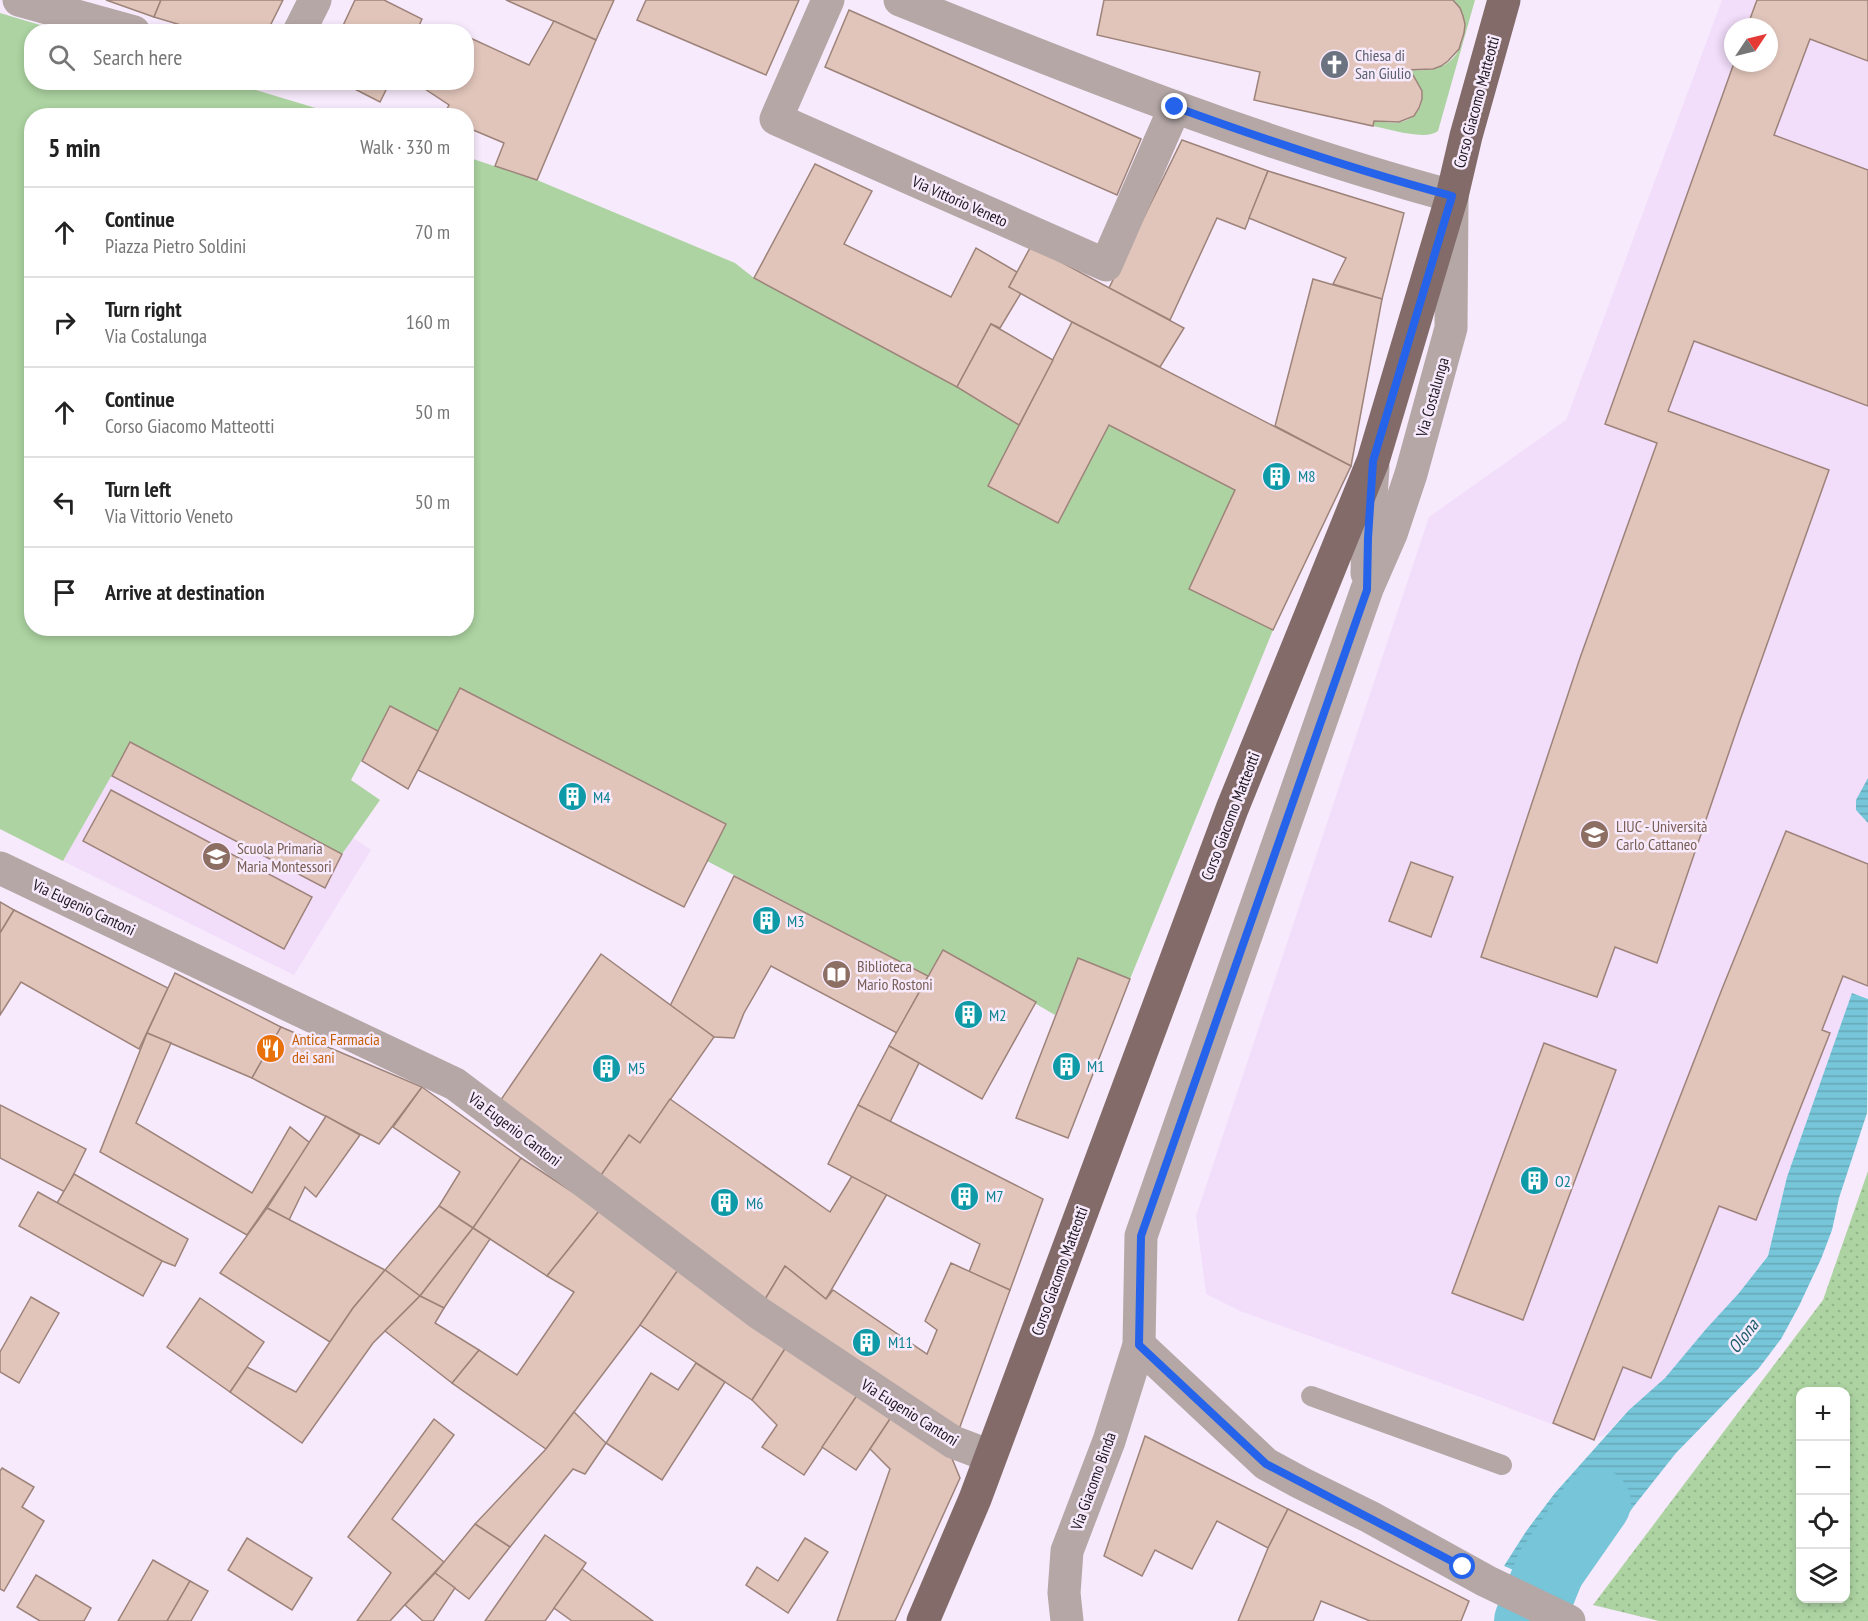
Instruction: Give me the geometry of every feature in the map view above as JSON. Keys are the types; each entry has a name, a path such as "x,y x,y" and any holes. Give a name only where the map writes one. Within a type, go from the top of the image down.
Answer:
{"main road":[{"name":"Corso Giacomo Matteotti","path":"923,1621 975,1499 1232,809 1373,461 1452,196 1466,136 1504,0"}],"street":[{"path":"20,0 106,24"},
{"path":"303,24 315,0"},
{"name":"Via Vittorio Veneto","path":"828,0 776,120 1106,265 1175,107"},
{"path":"900,0 1022,50 1267,140 1452,196"},
{"name":"Via Costalunga","path":"1139,1345 1141,1236 1367,590 1391,534 1411,474 1451,328 1452,196"},
{"name":"Via Costalunga","path":"1367,590 1373,461"},
{"name":"Via Eugenio Cantoni","path":"0,868 455,1084 759,1313 953,1442 990,1456"},
{"path":"1139,1345 1266,1464 1370,1517 1486,1581 1569,1621"},
{"name":"Via Giacomo Binda","path":"1067,1621 1064,1593 1067,1551 1109,1441 1139,1345"}],"lane":[{"path":"1311,1396 1502,1465"}],"shaded area":[{"name":"LIUC - Università Carlo Cattaneo","path":"1722,0 1868,0 1868,998 1852,993 1787,1177 1768,1255 1739,1293 1665,1378 1604,1436 1588,1438 1240,1311 1206,1294 1196,1216 1429,517 1566,420"},
{"name":"Scuola Primaria Maria Montessori","path":"130,742 343,853 352,837 371,850 294,975 63,861"}],"green space":[{"path":"1453,0 1475,0 1438,131 1432,134 1416,135 1373,126 1374,121 1403,122 1415,115 1419,109 1422,95 1420,88 1406,70 1434,69 1445,65 1459,50 1463,40 1463,19"},
{"path":"0,13 37,24 24,24 24,90 255,90 316,108 24,108 24,636 474,636 474,159 537,180 735,263 754,278 957,387 1019,425 988,486 1058,522 1109,425 1235,490 1189,589 1273,630 1130,979 1078,959 1055,1015 944,950 928,976 707,861 726,824 460,688 438,731 390,707 351,780 380,800 342,854 130,743 63,861 0,829"},
{"path":"1868,1171 1868,1621 1659,1621 1593,1605 1823,1300"}],"water":[{"path":"1868,778 1868,823 1856,810 1856,800"},
{"path":"1852,993 1868,999 1867,1113 1821,1259 1781,1339 1759,1368 1676,1453 1595,1559 1575,1597 1504,1566 1555,1493 1629,1410 1665,1378 1768,1256 1787,1177"}],"pier":[{"path":"1501,1565 1578,1598 1574,1599 1503,1569"}],"building":[{"path":"106,0 161,0 154,17"},
{"path":"161,0 283,0 271,24 177,24 154,17"},
{"path":"355,0 384,0 422,19 420,24 344,24"},
{"path":"506,0 614,0 596,40"},
{"path":"646,0 799,0 766,75 637,20"},
{"name":"Chiesa di San Giulio","path":"1104,0 1453,0 1460,8 1465,24 1459,49 1448,61 1433,69 1406,70 1413,75 1422,91 1422,99 1414,116 1399,122 1374,121 1373,126 1254,100 1260,72 1097,35"},
{"path":"1757,0 1868,0 1868,61 1810,39 1774,135 1868,170 1868,406 1694,341 1668,411 1829,470 1657,963 1615,947 1597,997 1481,957 1580,658 1657,443 1605,424 1731,72 1778,72 1778,18 1750,18"},
{"path":"849,10 1141,139 1117,195 825,67"},
{"path":"554,21 596,40 537,180 495,166 504,143 474,130 474,108 447,108 449,105 426,90 474,90 474,40 529,65"},
{"path":"357,90 386,90 380,102"},
{"path":"1182,140 1268,171 1245,229 1217,218 1170,320 1109,288"},
{"path":"815,164 872,191 844,244 951,297 976,248 1017,272 1009,287 1021,293 1000,328 991,324 957,387 754,278"},
{"path":"1268,171 1404,213 1382,299 1333,284 1346,258 1249,218"},
{"path":"1031,246 1184,328 1160,367 1009,287"},
{"path":"1313,279 1382,299 1351,466 1275,426"},
{"name":"M8","path":"1072,322 1351,466 1273,630 1189,589 1235,490 1109,425 1058,523 988,486"},
{"path":"991,324 1053,360 1019,425 957,387"},
{"name":"M4","path":"460,688 726,824 684,907 418,770"},
{"path":"390,706 438,731 408,789 362,761"},
{"path":"130,742 342,854 325,888 112,776"},
{"path":"111,790 312,897 284,949 83,841"},
{"path":"1786,831 1868,864 1868,986 1843,976 1822,1030 1830,1033 1756,1220 1719,1206 1651,1378 1623,1367 1594,1440 1553,1423"},
{"path":"1411,862 1453,877 1431,937 1389,921"},
{"name":"M3","path":"734,876 928,976 897,1033 771,966 744,1013 734,1038 714,1037 670,1006"},
{"path":"0,902 14,910 0,933"},
{"path":"14,910 168,988 139,1049 21,982 0,1015 0,933"},
{"name":"M2","path":"943,950 1036,1002 982,1099 889,1046"},
{"name":"M5","path":"601,954 714,1037 640,1143 629,1135 599,1178 498,1104"},
{"name":"M1","path":"1078,958 1130,979 1068,1138 1016,1118"},
{"path":"175,973 281,1027 252,1078 147,1033"},
{"path":"281,1027 422,1087 379,1144 252,1078"},
{"path":"147,1033 171,1043 136,1123 252,1193 290,1127 310,1143 247,1235 100,1152"},
{"name":"O2","path":"1544,1043 1616,1070 1523,1320 1452,1293"},
{"path":"889,1046 919,1063 890,1122 858,1105"},
{"path":"422,1087 521,1158 473,1228 439,1206 460,1172 393,1127"},
{"name":"M6","path":"670,1099 830,1212 852,1176 887,1194 826,1299 785,1266 764,1301 599,1178 629,1135 640,1143"},
{"path":"0,1105 86,1149 65,1192 0,1158"},
{"name":"M7","path":"858,1105 1043,1199 1010,1290 969,1272 980,1244 828,1164"},
{"path":"326,1116 360,1135 316,1197 305,1187 289,1220 267,1208"},
{"path":"521,1158 600,1210 547,1276 473,1228"},
{"path":"74,1174 188,1239 175,1266 57,1203"},
{"path":"38,1192 162,1261 143,1296 19,1226"},
{"path":"439,1206 473,1228 420,1296 385,1270"},
{"path":"267,1208 385,1270 353,1308 330,1342 220,1273"},
{"path":"600,1210 680,1267 640,1325 546,1449 452,1383 479,1350 517,1375 574,1292 547,1276"},
{"path":"473,1228 490,1239 444,1308 420,1296"},
{"name":"M11","path":"951,1263 1010,1290 958,1432 764,1301 785,1266 826,1299 833,1290 927,1354 937,1330 925,1321"},
{"path":"680,1267 790,1341 752,1400 640,1325"},
{"path":"385,1270 420,1296 373,1343 302,1443 230,1392 247,1367 296,1392 353,1308"},
{"path":"420,1296 444,1308 435,1323 479,1350 452,1383 385,1331"},
{"path":"31,1297 59,1313 19,1383 0,1372 0,1352"},
{"path":"200,1298 264,1342 230,1392 167,1347"},
{"path":"790,1341 858,1394 804,1475 762,1447 777,1425 752,1400"},
{"path":"696,1363 725,1382 662,1480 606,1443 651,1373 678,1390"},
{"path":"858,1394 892,1416 856,1470 822,1447"},
{"path":"574,1412 606,1443 585,1474 573,1469 510,1547 475,1524 546,1449"},
{"path":"892,1416 951,1456 960,1478 895,1621 837,1621 890,1469 870,1449"},
{"path":"434,1419 454,1435 392,1519 444,1562 390,1621 357,1621 391,1573 348,1537"},
{"path":"1145,1436 1288,1509 1268,1548 1217,1521 1192,1569 1155,1550 1142,1576 1104,1556"},
{"path":"2,1468 34,1487 22,1507 44,1521 4,1591 0,1589 0,1471"},
{"path":"1288,1509 1469,1601 1461,1621 1370,1621 1321,1601 1313,1621 1238,1621 1268,1548"},
{"path":"475,1524 510,1547 469,1599 435,1573"},
{"path":"545,1535 586,1563 582,1569 545,1621 485,1621"},
{"path":"247,1538 312,1578 292,1610 228,1570"},
{"path":"805,1538 828,1552 788,1613 746,1585 757,1567 778,1581"},
{"path":"153,1560 190,1581 167,1621 118,1621"},
{"path":"582,1569 653,1621 572,1621 554,1608"},
{"path":"435,1573 455,1588 433,1621 423,1621 405,1605"},
{"path":"36,1575 91,1608 84,1621 40,1621 17,1607"},
{"path":"190,1581 208,1591 191,1621 167,1621"}],"waterway":[{"name":"Olona","path":"1529,1621 1550,1569 1596,1503"}],"place":[{"name":"Chiesa di San Giulio","path":"1334,64"},
{"name":"M8","path":"1277,476"},
{"name":"M4","path":"572,797"},
{"name":"LIUC - Università Carlo Cattaneo","path":"1595,835"},
{"name":"Scuola Primaria Maria Montessori","path":"216,857"},
{"name":"M3","path":"766,921"},
{"name":"Biblioteca Mario Rostoni","path":"836,975"},
{"name":"M2","path":"968,1015"},
{"name":"Antica Farmacia dei sani","path":"271,1048"},
{"name":"M1","path":"1066,1066"},
{"name":"M5","path":"607,1068"},
{"name":"O2","path":"1534,1181"},
{"name":"M7","path":"965,1196"},
{"name":"M6","path":"725,1203"},
{"name":"M11","path":"867,1342"}],"route":[{"path":"1175,107 1256,136 1387,178 1452,196 1373,461 1367,590 1141,1236 1139,1345 1266,1464 1463,1567"}]}
